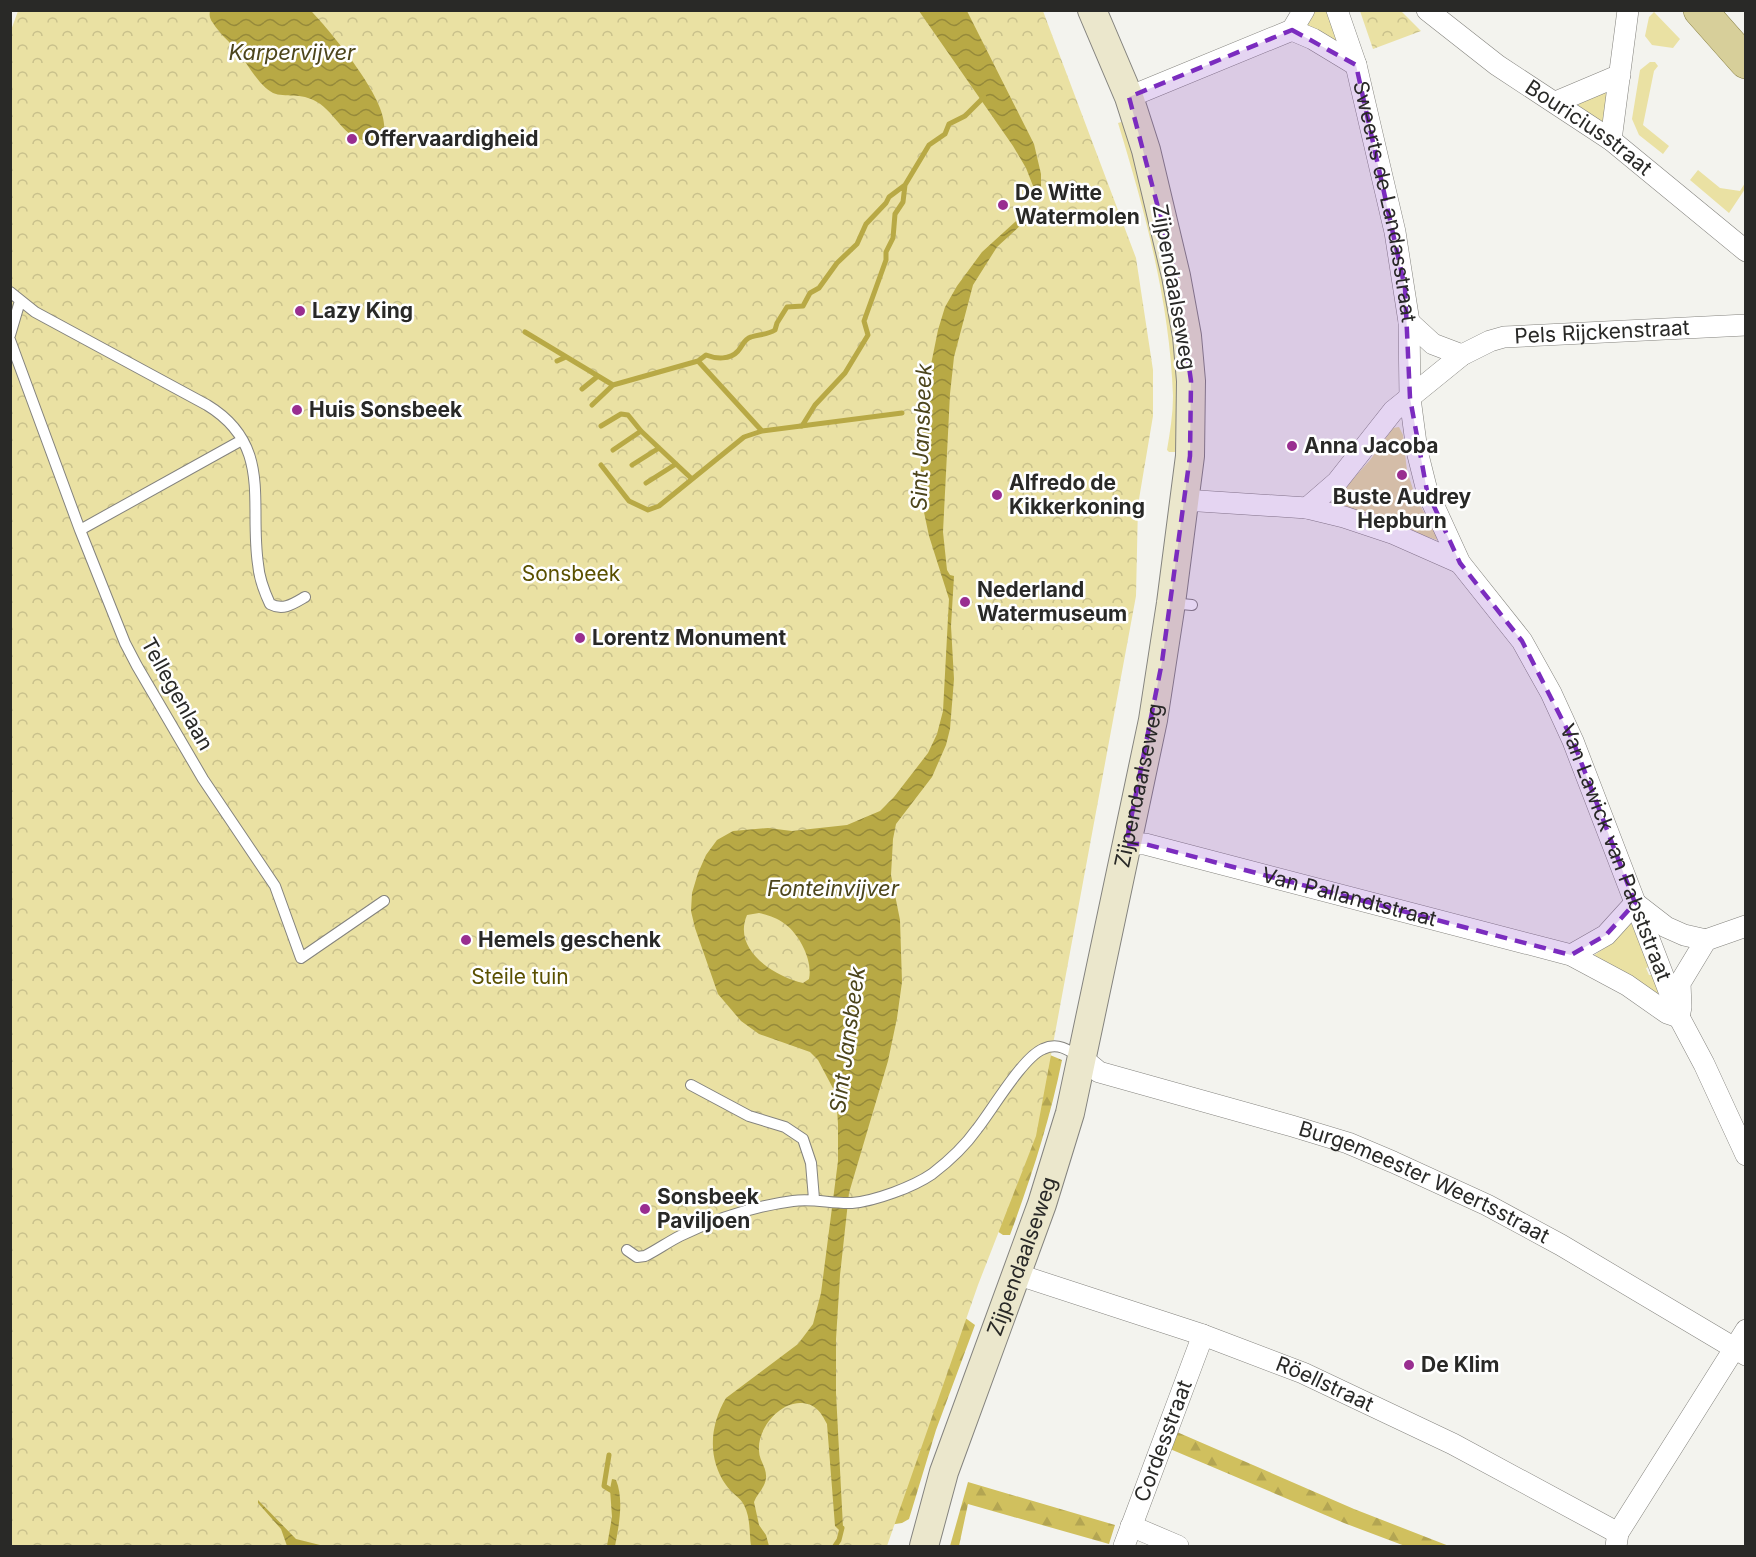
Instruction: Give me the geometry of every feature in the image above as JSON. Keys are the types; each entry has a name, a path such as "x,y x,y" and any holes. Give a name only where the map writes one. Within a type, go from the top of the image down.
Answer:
{"main road":[{"name":"Zijpendaalseweg","path":"924,1546 944,1472 1057,1159 1082,1058 1153,720 1182,604 1185,500 1192,405 1187,336 1163,217 1146,150 1129,97 1092,10"},
{"path":"1700,10 1746,62"},
{"path":"1729,10 1746,29"}],"street":[{"path":"1129,97 1292,30 1304,10"},
{"name":"Sweerts de Landasstraat","path":"1337,10 1356,65 1395,231 1409,322 1410,398 1417,451 1427,491 1460,563"},
{"name":"Bouriciusstraat","path":"1427,10 1497,65 1611,140 1746,252"},
{"path":"1611,140 1628,10"},
{"path":"1292,30 1313,39 1356,65"},
{"path":"1556,102 1620,75"},
{"path":"1409,322 1433,344 1462,354"},
{"name":"Pels Rijckenstraat","path":"1307,508 1337,482 1393,411 1462,354 1490,341 1504,336 1746,325"},
{"path":"1185,500 1307,508 1392,533 1460,563"},
{"name":"Van Lawick van Pabststraat","path":"1460,563 1522,641 1551,693 1573,741 1679,1017 1704,1064 1746,1155"},
{"name":"Van Pallandtstraat","path":"1126,844 1145,844 1571,955 1627,985 1667,1012 1679,1017"},
{"path":"1571,955 1606,935 1635,903 1666,927 1684,935 1706,940 1746,926"},
{"path":"1679,1017 1680,983 1706,940"},
{"name":"Burgemeester Weertsstraat","path":"1082,1058 1099,1072 1348,1143 1394,1162 1487,1205 1533,1230 1739,1352"},
{"name":"Röellstraat","path":"1016,1274 1203,1335 1303,1373 1443,1439 1617,1540"},
{"path":"1617,1540 1739,1352 1746,1330"},
{"name":"Cordesstraat","path":"1124,1546 1203,1335"},
{"path":"1131,1526 1178,1546"}],"lane":[{"path":"10,292 20,301 56,323 218,412 227,420 242,440 251,459 255,476 258,564 270,604 280,608 305,597"},
{"path":"10,335 20,301"},
{"name":"Tellegenlaan","path":"10,340 115,620 136,666 203,779 274,886 301,957 384,901"},
{"path":"81,530 242,440"},
{"path":"627,1250 637,1257 645,1256 699,1227 761,1208 794,1200 814,1199 850,1203 867,1201 931,1175 963,1146 1011,1082 1042,1049 1057,1046 1066,1048 1082,1058"},
{"path":"691,1084 749,1116 785,1127 803,1139 811,1163 814,1199"}],"highlighted area":[{"path":"1292,30 1356,65 1405,288 1410,398 1427,491 1460,563 1522,641 1573,741 1635,903 1606,935 1571,955 1145,844 1126,844 1162,662 1190,456 1191,381 1176,276 1129,97"}],"green space":[{"name":"Sonsbeek","path":"18,11 1043,11 1136,258 1153,370 1153,416 1138,505 1136,596 1036,1136 978,1285 887,1546 11,1546 10,33"},
{"path":"1315,11 1328,11 1338,41 1305,28"},
{"path":"1360,11 1401,11 1421,31 1373,49"},
{"path":"1654,12 1680,39 1673,48 1652,45 1645,36 1649,17"},
{"path":"1650,62 1655,62 1658,66 1654,71 1643,125 1669,146 1663,154 1639,135 1632,119 1640,70"},
{"path":"1605,89 1609,92 1605,121 1600,122 1578,107 1579,102"},
{"path":"1128,120 1177,333 1179,452 1167,450 1173,396 1167,327 1138,190 1118,123"},
{"path":"1698,170 1720,188 1740,191 1745,183 1745,189 1729,213 1690,180"},
{"path":"1399,427 1403,435 1407,471 1401,476 1409,477 1413,489 1408,492 1411,498 1416,497 1437,540 1378,515 1345,508 1333,501 1370,460 1393,428"},
{"path":"1630,920 1649,967 1646,968 1649,975 1652,975 1662,999 1593,956 1609,945"},
{"path":"1050,1055 1062,1060 1052,1105 1033,1170 1010,1235 1003,1235 997,1231"},
{"path":"964,1317 975,1325 936,1430 909,1519 902,1523 889,1525"},
{"path":"1170,1429 1354,1509 1449,1546 1405,1546 1344,1523 1163,1446"},
{"path":"968,1482 1115,1525 1109,1544 968,1504 959,1546 950,1546"}],"water":[{"name":"Karpervijver","path":"210,11 311,11 345,51 371,89 384,122 381,135 371,141 359,139 346,130 317,102 305,97 273,93 258,80 237,51 215,27 210,19"},
{"path":"919,11 967,11 1034,144 1041,174 1041,189 1037,192 1013,146"},
{"name":"Fonteinvijver","path":"1026,212 1030,217 1026,220 1029,223 1025,226 1022,224 997,247 973,285 954,357 943,532 947,570 950,575 954,576 951,626 954,679 950,729 946,745 932,777 896,824 893,839 891,875 900,920 902,982 888,1061 849,1193 840,1275 836,1339 836,1393 843,1527 839,1530 835,1526 827,1424 814,1406 805,1403 792,1404 771,1419 761,1435 759,1454 766,1478 754,1502 759,1525 766,1535 769,1546 751,1546 749,1521 744,1505 730,1491 716,1464 713,1453 714,1430 726,1398 798,1344 813,1324 821,1293 838,1161 836,1094 818,1060 810,1052 759,1034 741,1021 718,994 695,928 691,911 692,893 706,855 717,840 733,831 768,828 792,831 847,825 880,811 894,797 928,753 937,734 943,711 949,599 929,536 921,498 921,424 938,330 945,307 982,252","holes":["759,913 782,922 796,935 807,957 809,979 803,983 792,980 769,968 750,950 745,939 744,928 747,915"]},
{"path":"612,1479 616,1480 618,1487 620,1513 615,1546 607,1546 612,1517 610,1489"},
{"path":"258,1500 296,1539 324,1546 287,1546 281,1529 258,1503"}],"waterway":[{"path":"802,426 815,405 845,373 868,335 864,321 886,260 886,252 893,238 895,214 903,202 905,185 929,145 945,134 949,124 965,116 984,97"},
{"path":"698,361 706,355 718,358 731,356 749,338 775,330 787,307 803,306 810,293 819,288 837,263 857,244 866,224 889,197 905,185"},
{"path":"525,332 613,385 698,361 762,431"},
{"path":"557,361 566,357"},
{"path":"582,389 598,376"},
{"path":"592,405 613,385"},
{"name":"Sint Jansbeek","path":"601,465 629,501 648,510 659,506 744,437 762,431 902,413"},
{"path":"601,426 621,414 628,415 641,431 692,479"},
{"path":"613,450 641,431"},
{"path":"632,465 659,448"},
{"path":"646,483 676,464"},
{"path":"609,1455 604,1486 614,1492"},
{"path":"835,1546 842,1528"}],"place":[{"name":"Offervaardigheid","path":"352,139"},
{"name":"De Witte Watermolen","path":"1003,205"},
{"name":"Lazy King","path":"300,311"},
{"name":"Huis Sonsbeek","path":"297,410"},
{"name":"Anna Jacoba","path":"1292,446"},
{"name":"Buste Audrey Hepburn","path":"1402,475"},
{"name":"Alfredo de Kikkerkoning","path":"997,495"},
{"name":"Nederland Watermuseum","path":"965,602"},
{"name":"Lorentz Monument","path":"580,638"},
{"name":"Hemels geschenk","path":"466,940"},
{"name":"Sonsbeek Paviljoen","path":"645,1209"},
{"name":"De Klim","path":"1409,1365"}],"park label":[{"name":"Steile tuin","path":"520,977"}]}
